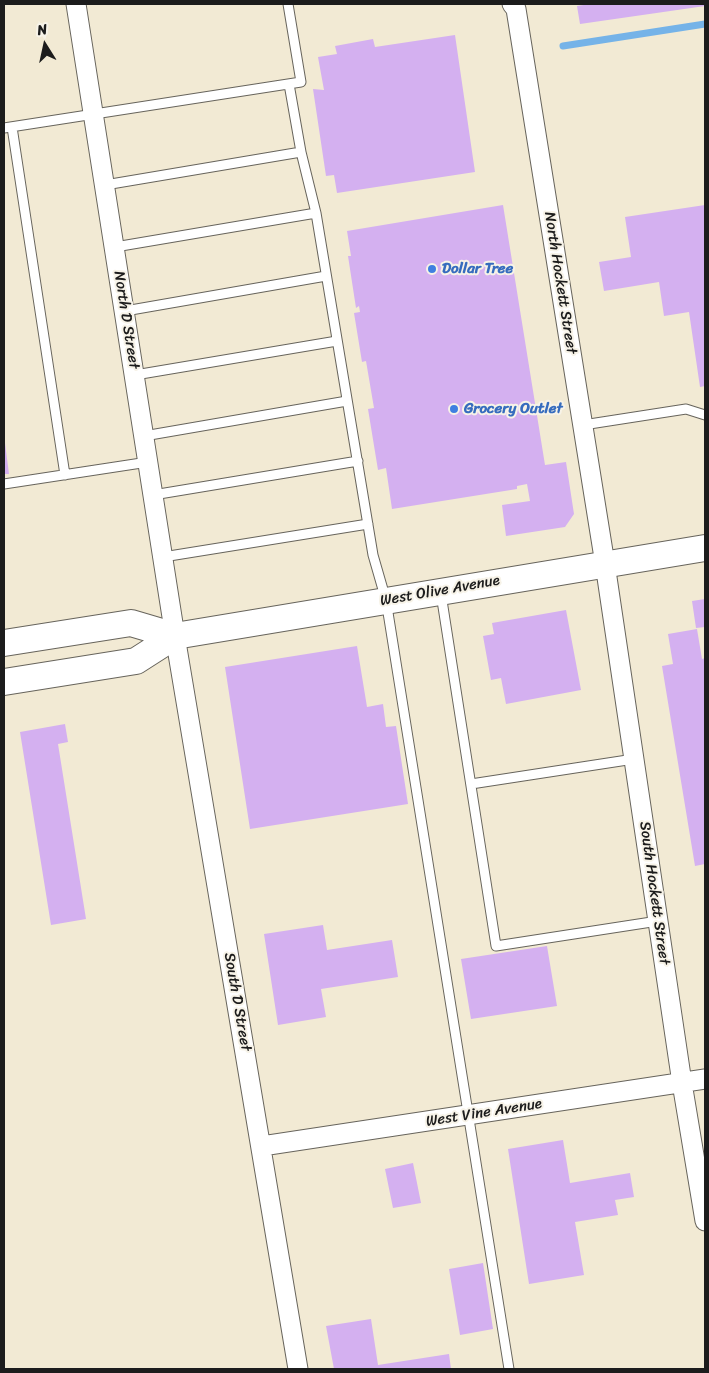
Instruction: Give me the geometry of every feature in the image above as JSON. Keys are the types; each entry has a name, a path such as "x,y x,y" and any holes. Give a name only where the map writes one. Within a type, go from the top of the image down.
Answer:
{"main road":[{"name":"West Olive Avenue","path":"4,682 136,660 175,636 705,548"},
{"name":"West Olive Avenue","path":"4,643 131,623 175,636"}],"street":[{"name":"North D Street","path":"76,4 175,636"},
{"name":"North Hockett Street","path":"515,5 605,564"},
{"name":"South Hockett Street","path":"605,564 682,1083 705,1221"},
{"name":"South D Street","path":"175,636 298,1369"},
{"name":"West Vine Avenue","path":"262,1146 705,1079"}],"lane":[{"path":"65,475 8,128 301,82 288,4"},
{"path":"289,84 301,152 316,213 373,555 386,600 509,1369"},
{"path":"105,185 301,152"},
{"path":"115,247 316,213"},
{"path":"125,311 326,276"},
{"path":"135,375 337,341"},
{"path":"144,436 347,401"},
{"path":"583,425 686,409 705,415"},
{"path":"153,495 358,461"},
{"path":"4,484 148,462"},
{"path":"163,557 368,524"},
{"path":"440,591 496,946 658,921"},
{"path":"471,784 634,759"}],"building":[{"path":"590,4 705,4 705,6 580,24 577,6"},
{"path":"455,35 475,172 337,193 334,175 326,176 313,89 324,90 318,57 337,54 335,46 373,39 375,47"},
{"name":"Grocery Outlet","path":"503,205 545,465 566,462 574,514 565,527 506,536 502,505 530,501 527,484 517,486 517,489 392,509 386,468 378,470 368,409 374,408 366,361 362,362 354,313 360,312 359,306 356,308 348,256 351,256 347,231"},
{"path":"705,205 705,386 700,387 689,312 664,316 659,282 604,291 599,262 631,257 625,217"},
{"path":"5,443 9,474 4,474"},
{"path":"705,599 705,627 696,628 692,601"},
{"path":"566,610 581,690 506,704 501,678 491,680 483,636 494,634 492,623"},
{"path":"697,629 702,659 705,658 705,864 695,866 662,666 673,664 668,634"},
{"path":"357,646 367,707 383,704 386,727 396,726 408,804 250,829 225,667"},
{"path":"65,724 68,742 58,744 86,919 51,925 20,732"},
{"path":"323,925 327,950 392,940 398,977 321,989 326,1017 278,1025 264,934"},
{"path":"547,946 557,1006 471,1019 461,959"},
{"path":"563,1140 570,1183 630,1173 634,1197 615,1200 618,1215 575,1222 584,1275 529,1284 508,1149"},
{"path":"413,1163 421,1203 393,1208 385,1169"},
{"path":"483,1263 493,1329 460,1335 449,1269"},
{"path":"371,1319 378,1365 449,1354 451,1369 334,1369 326,1326"}],"waterway":[{"path":"563,46 705,24"}],"place":[{"name":"Dollar Tree","path":"432,269"},
{"name":"Grocery Outlet","path":"454,409"}]}
